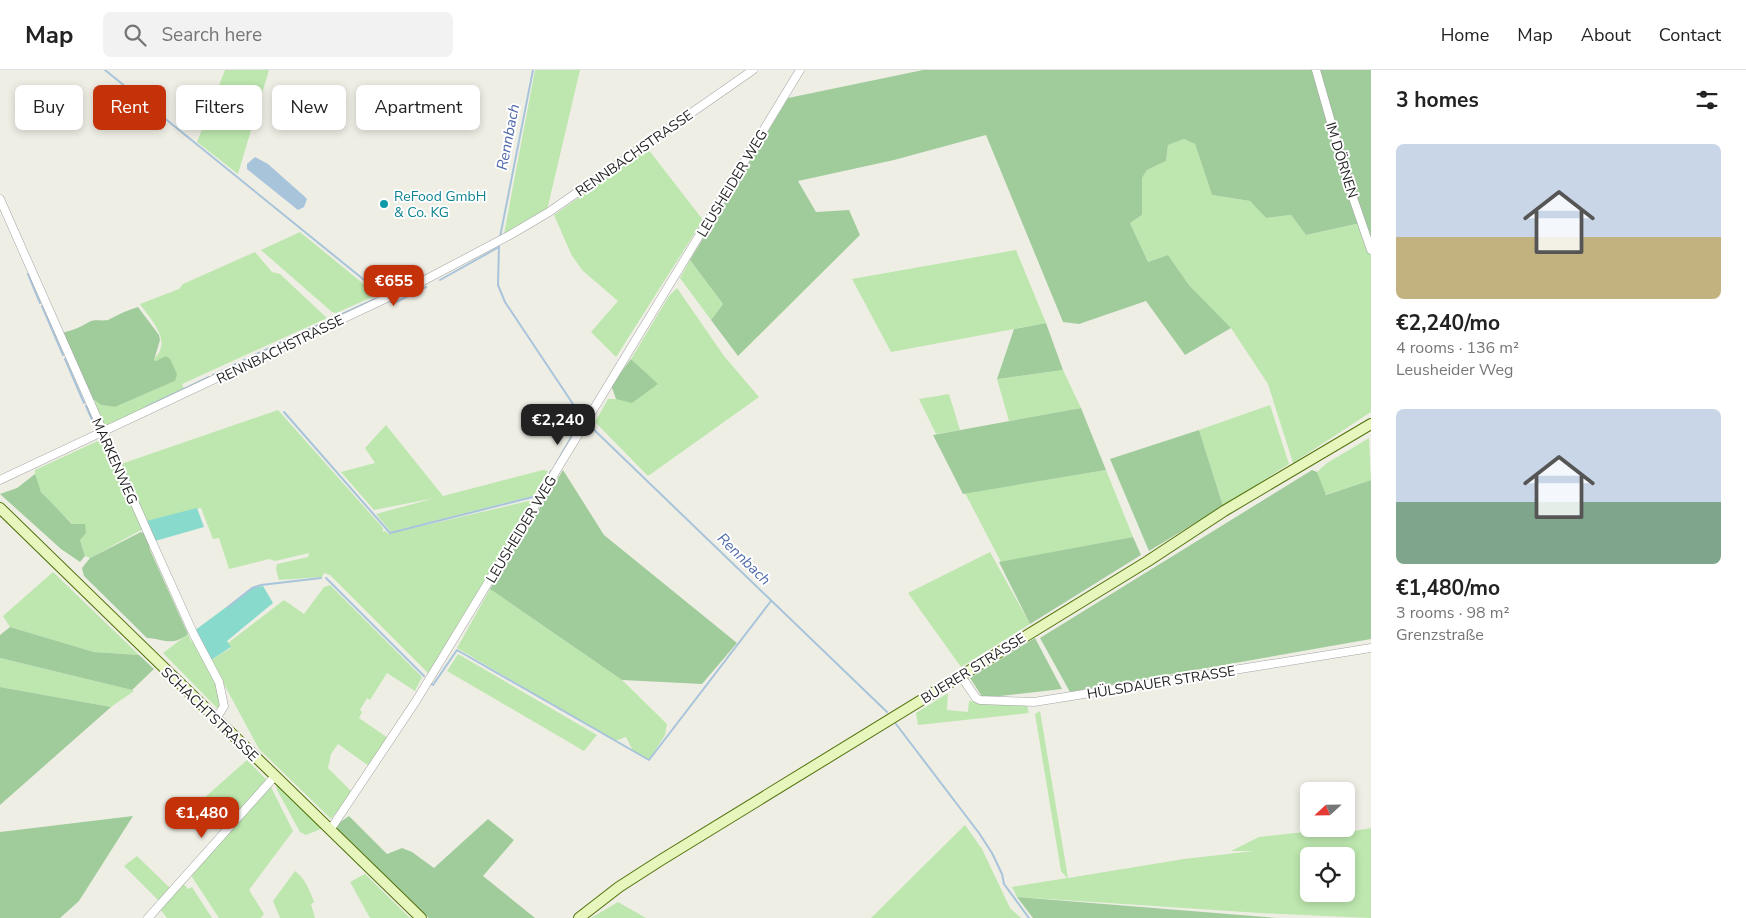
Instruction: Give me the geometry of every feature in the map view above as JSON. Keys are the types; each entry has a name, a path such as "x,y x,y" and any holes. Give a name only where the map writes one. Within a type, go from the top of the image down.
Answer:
{"main road":[{"name":"BUERER STRASSE","path":"579,918 618,887 654,864 962,676 1224,511 1371,424"},
{"name":"SCHACHTSTRASSE","path":"0,508 421,918"}],"street":[{"name":"RENNBACHSTRASSE","path":"0,480 421,282 510,235 549,212 753,70"},
{"name":"LEUSHEIDER WEG","path":"330,830 416,701 800,70"},
{"name":"IM DÖRNEN","path":"1316,70 1351,192 1371,250"},
{"name":"MARKENWEG","path":"0,199 194,635 220,682 224,706 216,719"},
{"name":"HÜLSDAUER STRASSE","path":"962,676 976,698 980,700 1034,702 1371,648"},
{"path":"148,918 275,776"}],"green space":[{"path":"225,70 269,70 262,93 262,85 219,85"},
{"path":"535,70 580,70 547,210 504,234"},
{"path":"923,70 1371,70 1371,250 1361,223 1306,235 1291,215 1266,218 1250,201 1212,195 1195,144 1184,139 1168,145 1166,161 1147,170 1142,178 1142,215 1130,223 1148,262 1168,255 1189,285 1231,328 1185,355 1146,301 1079,324 1063,322 986,135 894,160 798,181 816,212 849,210 860,235 738,356 711,320 723,304 690,260 788,98"},
{"path":"202,130 251,130 238,174 197,142"},
{"path":"1184,139 1195,144 1212,195 1250,201 1266,218 1291,215 1306,235 1362,223 1371,250 1371,412 1293,463 1268,384 1231,328 1189,285 1168,255 1148,262 1130,223 1142,215 1142,178 1147,170 1166,161 1168,145"},
{"path":"648,149 703,220 616,357 591,332 618,301 583,271 572,256 554,215"},
{"path":"300,232 377,295 336,313 332,312 261,250"},
{"path":"1016,250 1046,323 891,352 852,279"},
{"path":"255,252 272,272 280,274 327,318 182,384 185,392 106,429 92,404 96,401 101,405 115,407 175,381 154,359 159,352 161,338 140,304 179,289 183,284"},
{"path":"690,260 723,304 711,320 680,278"},
{"path":"677,288 724,356 759,397 648,476 595,422 608,399 616,399 658,385 631,359 669,296"},
{"path":"138,307 159,335 160,340 154,360 156,361 166,356 170,359 177,374 175,381 115,407 101,405 90,397 62,333 91,321 108,320"},
{"path":"1046,323 1063,370 997,379 1014,329"},
{"path":"631,359 658,384 632,403 616,399 611,385"},
{"path":"1063,370 1081,408 1009,421 997,379"},
{"path":"949,394 960,430 936,434 919,399"},
{"path":"1270,405 1289,464 1223,506 1199,430"},
{"path":"1081,408 1106,470 963,494 933,435"},
{"path":"278,410 383,528 383,532 386,531 388,534 533,500 429,674 330,575 324,573 322,577 279,580 276,569 277,564 308,557 309,553 275,561 269,559 229,569 219,538 213,539 201,508 146,521 121,464"},
{"path":"386,425 443,496 543,470 548,471 533,496 391,532 376,514 435,498 374,510 341,472 375,463 365,448"},
{"path":"1199,430 1223,506 1149,551 1110,459"},
{"path":"1369,438 1371,480 1325,495 1317,472 1327,463"},
{"path":"102,439 143,529 90,558 85,556 80,540 85,524 73,524 48,500 38,486 35,470"},
{"path":"563,470 604,535 737,643 702,684 622,680 490,589"},
{"path":"1106,470 1133,537 1001,562 965,493"},
{"path":"1312,470 1317,472 1326,495 1371,480 1371,639 1070,692 1040,638"},
{"path":"35,474 41,492 72,524 85,524 86,533 80,540 85,556 80,562 61,549 0,494 17,488"},
{"path":"141,532 147,535 150,550 188,634 177,640 168,641 147,638 84,576 82,568 90,558"},
{"path":"1133,537 1141,555 1030,624 999,562"},
{"path":"990,552 1030,624 961,667 908,593"},
{"path":"53,572 139,655 94,652 10,627 3,616"},
{"path":"330,585 422,677 415,691 387,673 370,700 367,698 360,710 362,712 359,718 388,738 369,766 338,744 331,754 328,768 352,792 331,819 259,749 211,660 231,648 228,643 284,600 304,614 324,587"},
{"path":"490,589 622,680 667,724 665,735 649,760 633,751 626,737 615,741 457,648"},
{"path":"10,627 94,652 139,655 154,669 132,690 0,658 0,635"},
{"path":"188,634 191,641 194,641 217,683 221,706 218,709 163,653"},
{"path":"1035,638 1062,689 983,698 970,678"},
{"path":"458,654 597,735 584,751 447,671"},
{"path":"0,658 134,691 111,707 0,687"},
{"path":"0,687 111,707 0,805"},
{"path":"948,693 947,710 968,712 969,701 1027,706 1029,713 918,725 916,713"},
{"path":"1040,711 1068,878 1184,859 1254,851 1231,851 1259,837 1300,833 1300,838 1355,838 1355,831 1371,828 1371,918 1260,913 1017,897 1012,887 1067,878 1061,871 1035,714"},
{"path":"247,760 267,780 228,824 203,799"},
{"path":"280,785 321,826 321,829 306,835 300,832 277,790 276,787"},
{"path":"271,787 293,831 249,890 264,914 261,918 219,918 192,877 193,872 265,789"},
{"path":"133,816 79,901 60,918 0,918 0,832"},
{"path":"349,816 387,854 402,848 412,852 434,868 488,819 514,840 483,876 535,918 429,918 333,827"},
{"path":"965,825 982,849 1010,908 1021,918 871,918"},
{"path":"137,856 170,888 159,901 124,866"},
{"path":"295,871 304,881 311,894 314,902 311,904 315,918 280,918 273,901"},
{"path":"365,874 410,918 370,918 350,882"},
{"path":"182,882 188,889 192,887 212,918 167,918 160,909"},
{"path":"1017,897 1277,918 1033,918"},
{"path":"618,902 646,918 591,918"}],"shaded area":[{"path":"255,157 268,164 307,199 304,207 298,210 247,169 247,164"},
{"path":"197,508 204,527 155,541 146,521"},
{"path":"263,586 273,603 227,641 231,647 211,660 194,631 252,588"}],"waterway":[{"path":"105,70 384,296"},
{"name":"Rennbach","path":"500,237 533,70"},
{"name":"Rennbach","path":"499,244 498,285 505,302 583,419"},
{"path":"440,280 499,247"},
{"path":"28,274 40,303"},
{"path":"391,302 394,303 426,287"},
{"path":"290,338 375,299"},
{"path":"42,306 63,355"},
{"path":"213,375 286,340"},
{"path":"65,359 84,403"},
{"path":"146,407 209,377"},
{"path":"86,406 97,431"},
{"path":"284,412 390,533 537,496"},
{"path":"556,464 582,418"},
{"name":"Rennbach","path":"588,424 887,712"},
{"path":"547,479 551,471"},
{"path":"228,607 252,588 261,585 321,578"},
{"path":"326,578 424,676"},
{"path":"430,683 433,685 457,650 649,760 771,601"},
{"name":"Rennbach","path":"896,724 979,833 992,853 1002,874 1004,884 1029,918"}],"place":[{"name":"ReFood GmbH & Co. KG","path":"384,204"}]}
